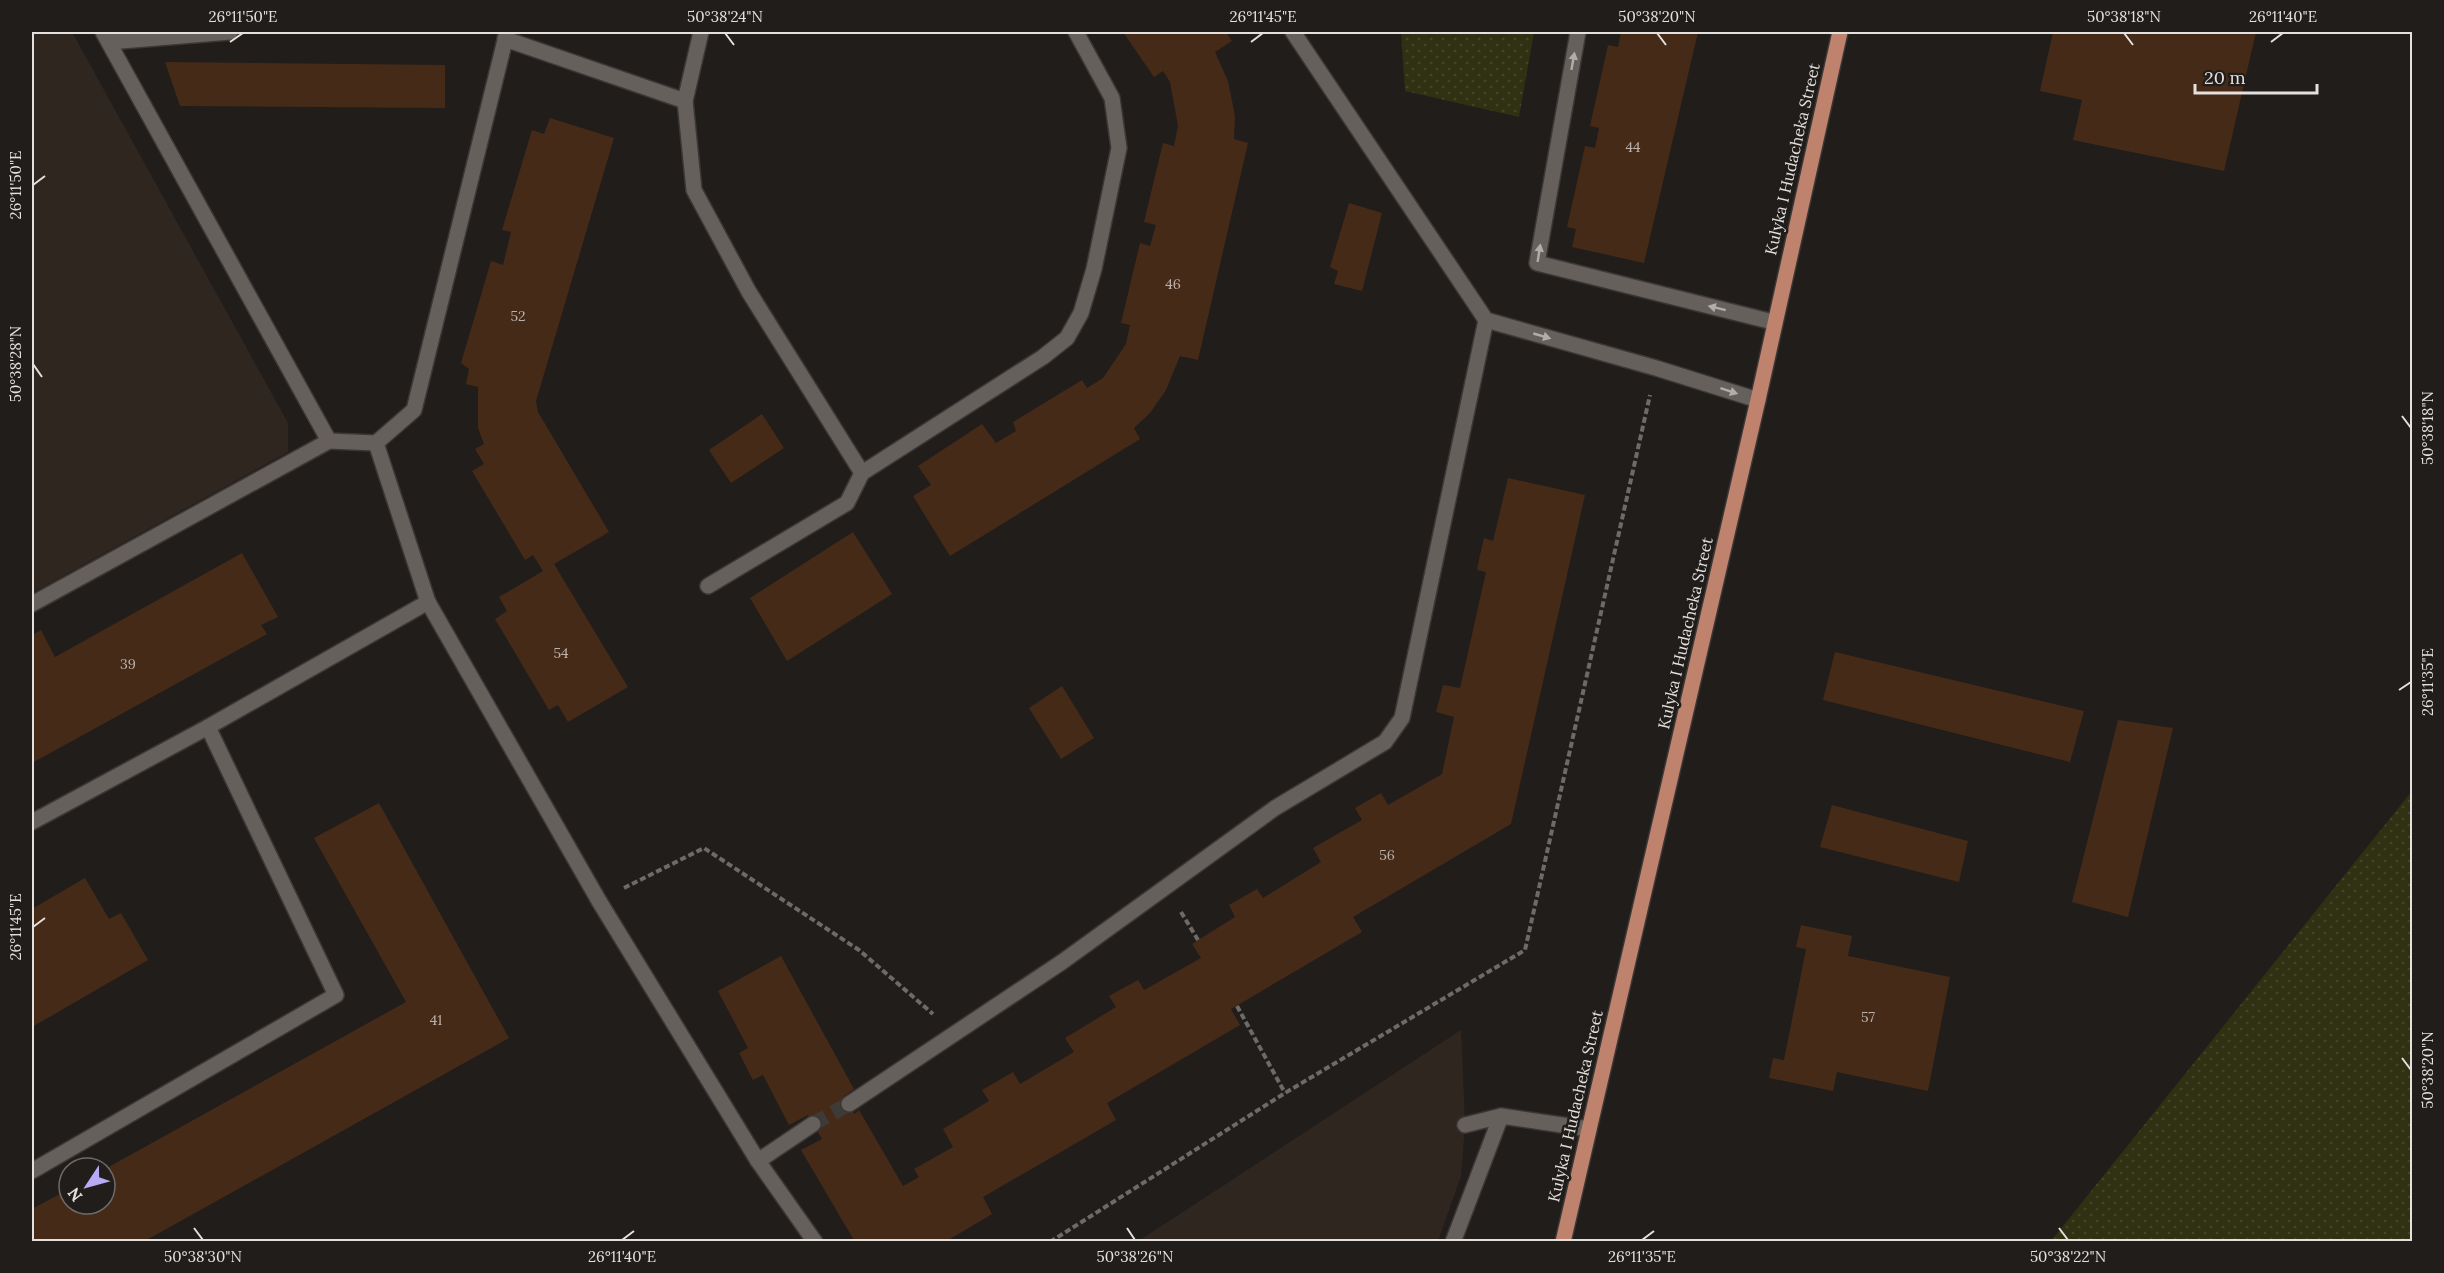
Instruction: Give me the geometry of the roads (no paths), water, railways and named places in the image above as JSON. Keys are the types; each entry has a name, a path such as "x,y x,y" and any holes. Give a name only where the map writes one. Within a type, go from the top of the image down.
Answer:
{"main road":[{"name":"Kulyka I Hudacheka Street","path":"1563,1242 1758,400 1773,322 1840,32"}],"lane":[{"path":"230,32 106,37 329,441"},
{"path":"701,32 685,101 694,190 748,292 862,473"},
{"path":"708,586 847,503 862,473 1067,339 1081,314 1094,268 1119,148 1112,98 1076,32"},
{"path":"1293,32 1486,320 1656,368 1758,400"},
{"path":"1578,32 1537,263 1773,322"},
{"path":"32,604 329,441 376,443 414,410 506,35 685,101"},
{"path":"849,1104 956,1035 1062,962 1275,808 1385,742 1402,718 1486,320"},
{"path":"376,443 428,602 599,900 758,1161 815,1242"},
{"path":"32,822 428,602"},
{"path":"32,1171 336,994 208,726"},
{"path":"1465,1125 1501,1116 1588,1129"},
{"path":"1453,1242 1501,1116"},
{"path":"758,1161 813,1124"}],"tunnel":[{"path":"813,1124 849,1104"}]}
